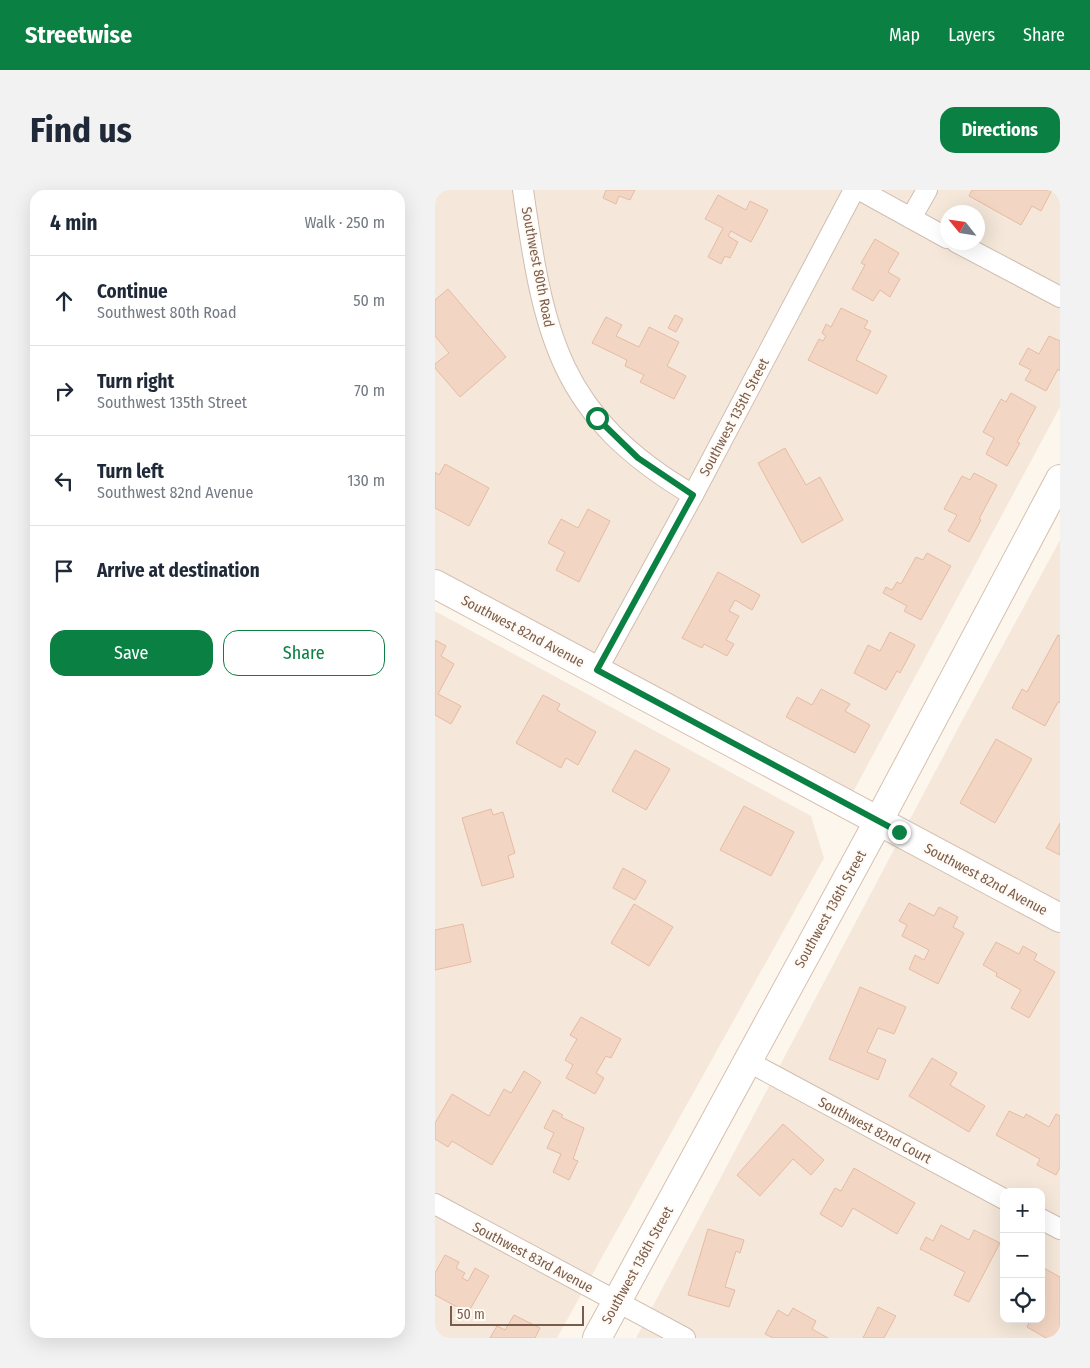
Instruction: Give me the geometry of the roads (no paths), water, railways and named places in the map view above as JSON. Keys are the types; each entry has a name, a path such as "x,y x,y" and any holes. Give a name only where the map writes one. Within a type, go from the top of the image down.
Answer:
{"street":[{"name":"Southwest 80th Road","path":"523,190 546,318 563,364 576,389 597,418 620,443 651,468 693,495"},
{"name":"Southwest 135th Street","path":"597,670 693,495 855,190"},
{"path":"860,190 940,234"},
{"path":"911,218 927,190"},
{"path":"971,250 1060,297"},
{"name":"Southwest 136th Street","path":"597,1338 878,822 1060,479"},
{"name":"Southwest 82nd Avenue","path":"435,584 1060,918"},
{"name":"Southwest 82nd Court","path":"747,1061 1000,1197"},
{"name":"Southwest 83rd Avenue","path":"435,1204 685,1338"},
{"path":"1045,1221 1060,1230"}]}
